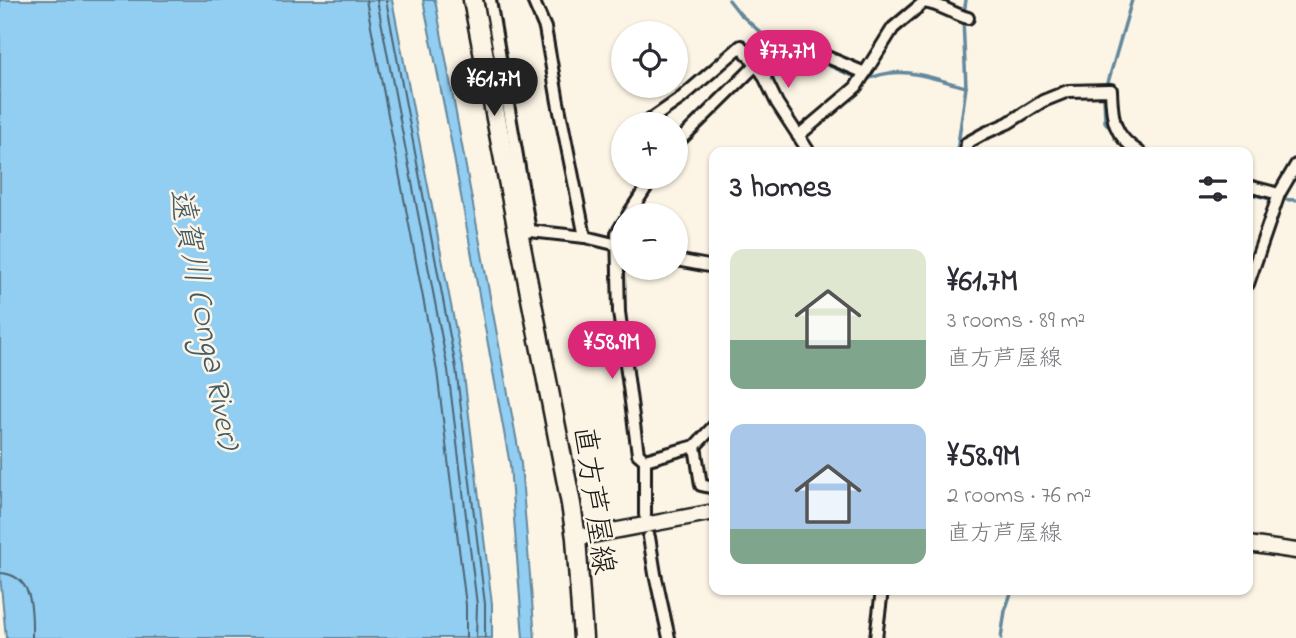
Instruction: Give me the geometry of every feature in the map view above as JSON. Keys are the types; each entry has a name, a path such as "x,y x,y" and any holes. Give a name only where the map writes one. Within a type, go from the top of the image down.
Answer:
{"main road":[{"name":"直方芦屋線","path":"473,0 524,233 576,538 583,638"}],"street":[{"path":"490,0 524,233 585,237 611,243"},
{"path":"533,0 545,28 585,237"},
{"path":"798,136 856,87 893,28 924,2 933,3 958,16 968,18"},
{"path":"662,112 680,100 741,46 760,70 777,103 806,147"},
{"path":"688,133 760,70 815,51 865,74"},
{"path":"967,147 967,143 1068,90 1111,90 1112,118 1118,131 1132,147"},
{"path":"1253,269 1279,194 1296,165"},
{"path":"1253,187 1279,194"},
{"path":"688,262 709,266"},
{"path":"619,280 619,312 638,454 645,460 645,515"},
{"path":"645,460 695,446 709,431"},
{"path":"695,446 701,485 709,487"},
{"path":"576,538 709,513"},
{"path":"649,537 669,638"},
{"path":"1253,545 1296,551"},
{"path":"876,638 881,595"}],"water":[{"name":"遠賀川 (Onga River)","path":"0,0 392,0 463,367 492,604 492,638 6,638 0,575"},
{"path":"423,0 435,0 521,464 535,638 523,638 510,465"}],"waterway":[{"path":"729,0 740,14 769,40 802,54"},
{"path":"958,147 966,87 963,19 966,0"},
{"path":"1115,134 1105,122 1104,96 1132,0"},
{"path":"809,57 864,81 890,73 902,73 927,76 966,87"},
{"path":"1253,194 1270,199 1296,200"},
{"path":"1001,638 1010,595"}]}
